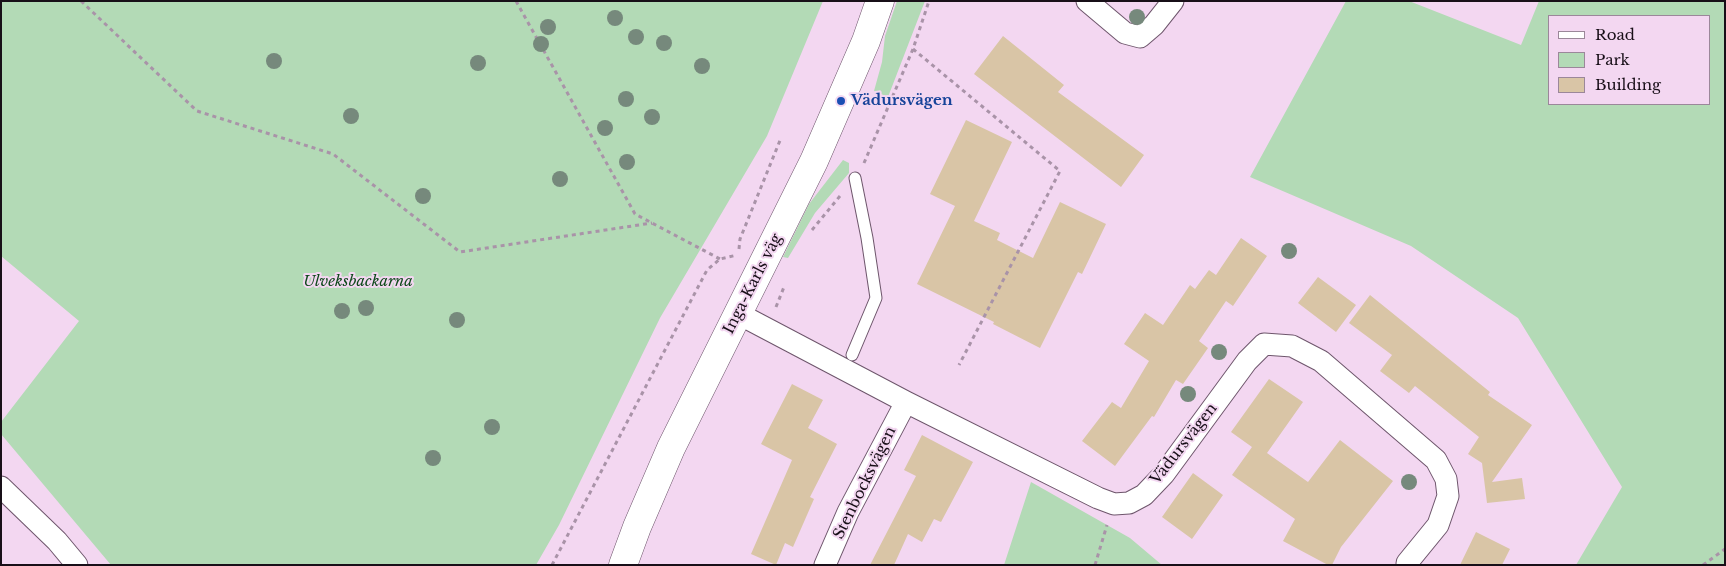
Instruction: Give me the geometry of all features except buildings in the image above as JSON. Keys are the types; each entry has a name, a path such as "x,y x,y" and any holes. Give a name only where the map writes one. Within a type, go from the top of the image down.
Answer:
{"street":[{"name":"Inga-Karls väg","path":"623,565 671,448 802,186 841,101 866,42 880,1"},
{"path":"1087,1 1125,33 1140,37 1154,25 1173,1"},
{"path":"737,313 906,402 1098,498 1114,504"},
{"name":"Vädursvägen","path":"1114,504 1130,503 1144,495 1164,474 1246,361 1264,344 1292,346 1321,361 1436,460 1446,479 1448,496 1438,525 1407,563"},
{"name":"Stenbocksvägen","path":"825,565 848,512 906,402"},
{"path":"1,487 57,541 77,565"}],"lane":[{"path":"852,355 876,298 856,178"}],"path":[{"path":"81,1 196,111 333,154 460,252 652,222"},
{"path":"516,1 635,214 720,259"},
{"path":"913,49 1060,171 959,365"},
{"path":"738,255 740,239 781,138"},
{"path":"552,565 706,270 720,259 738,255 763,264"},
{"path":"1095,565 1114,504"},
{"path":"1703,565 1725,550"}],"green space":[{"name":"Ulveksbackarna","path":"1,1 823,1 767,136 660,318 559,525 536,565 111,565 1,434 1,422 79,321 1,256"},
{"path":"897,1 925,1 888,97 874,91 882,62 885,36"},
{"path":"1346,1 1409,1 1521,45 1539,1 1725,1 1725,565 1576,565 1622,487 1518,318 1411,246 1250,177"},
{"path":"843,160 849,163 849,173 815,213 788,258 783,257 809,204"},
{"path":"1031,482 1130,538 1162,565 1004,565"}],"place":[{"name":"Vädursvägen","path":"841,101"}]}
